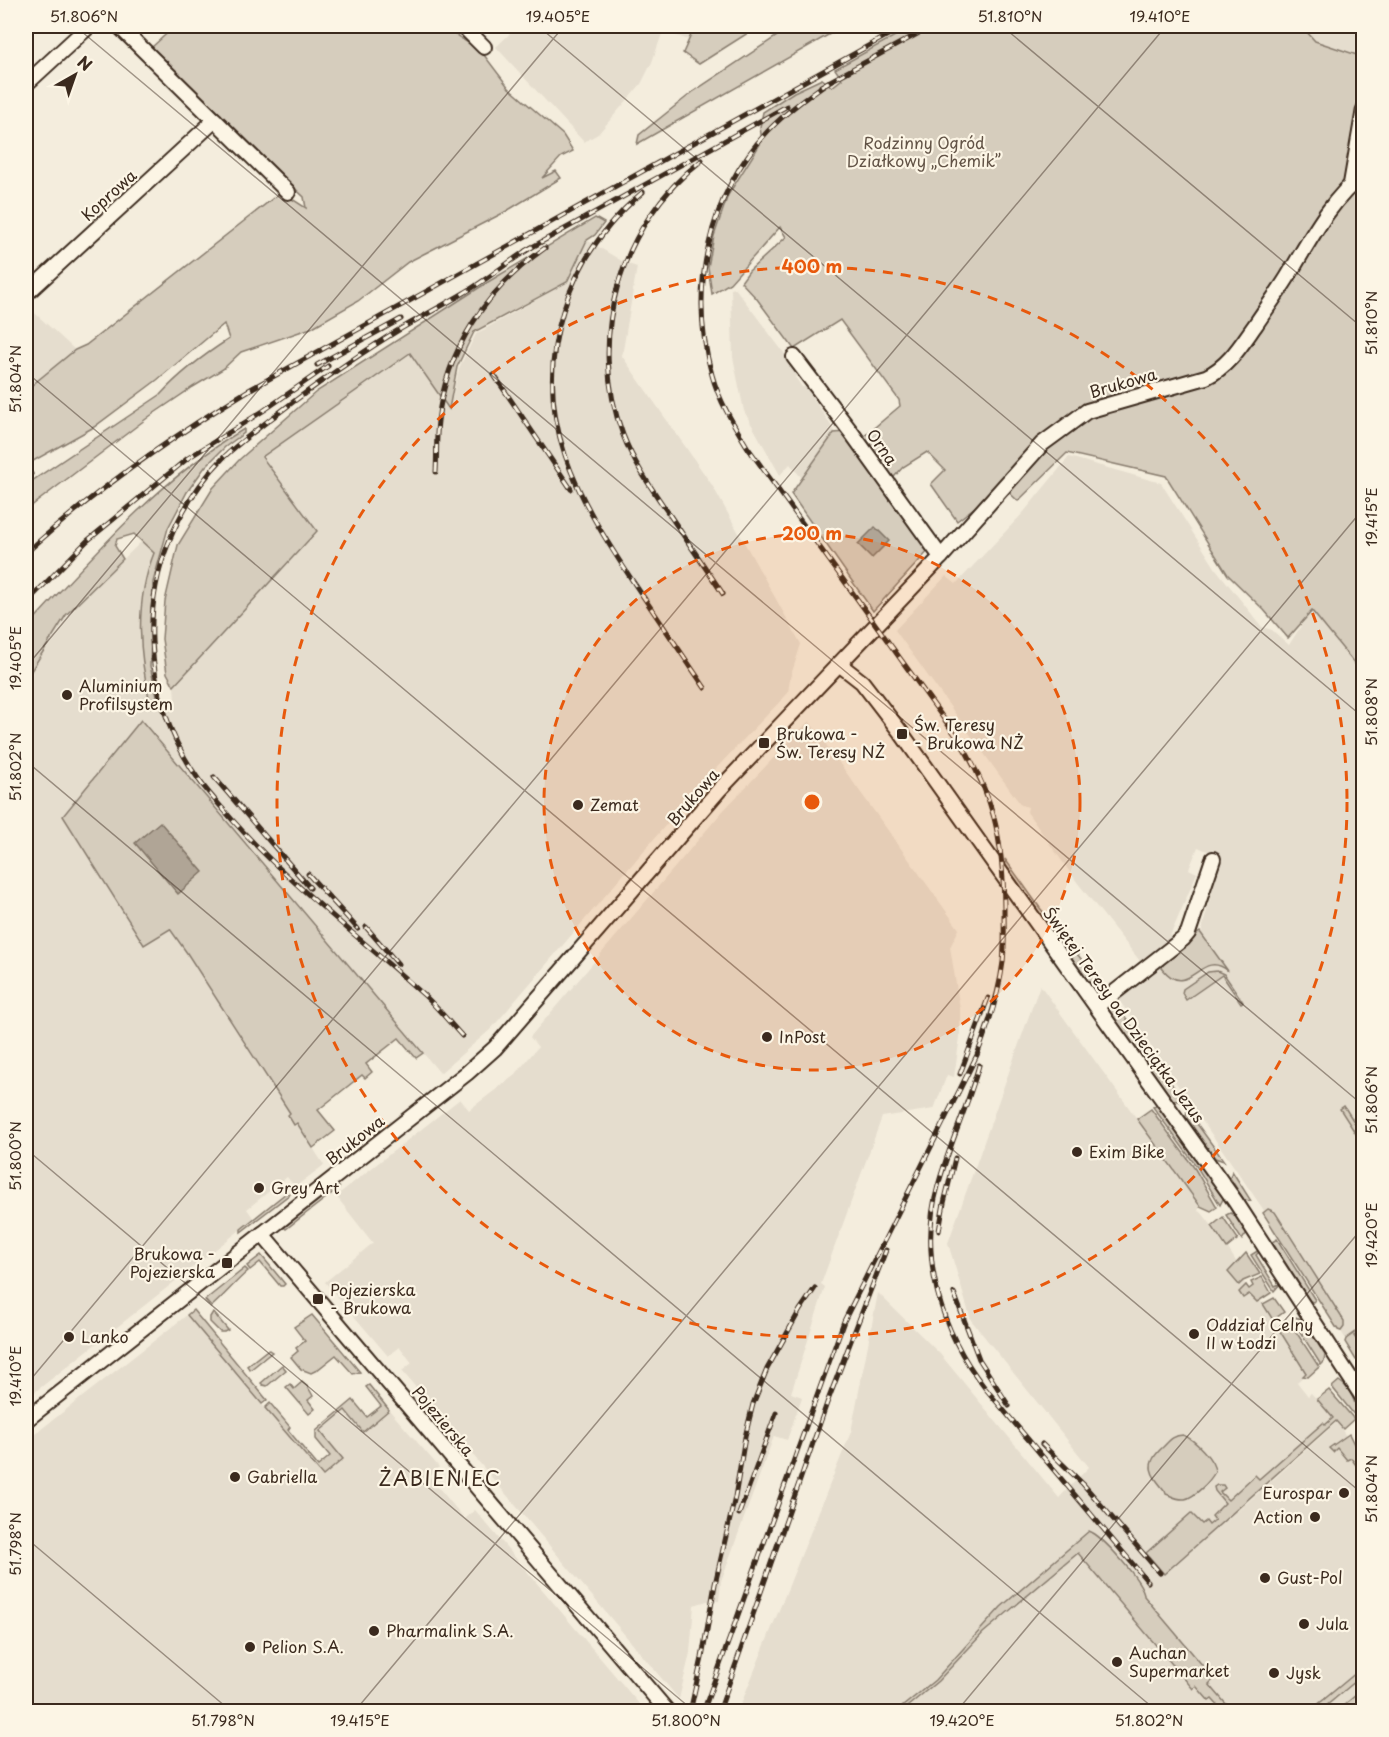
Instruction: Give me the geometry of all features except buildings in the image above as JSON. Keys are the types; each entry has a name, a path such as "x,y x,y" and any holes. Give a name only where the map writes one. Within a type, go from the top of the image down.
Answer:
{"street":[{"path":"26,84 89,26"},
{"path":"119,26 288,192"},
{"path":"463,26 484,47"},
{"name":"Brukowa","path":"1351,184 1364,109"},
{"name":"Koprowa","path":"26,294 215,120"},
{"name":"Brukowa","path":"26,1420 457,1081 495,1048 719,790 941,557 1042,444 1087,411 1206,377 1222,368 1286,280 1314,232 1351,184 1364,174"},
{"name":"Orna","path":"794,357 941,557"},
{"name":"Świętej Teresy od Dzieciątka Jezus","path":"839,664 859,678 874,697 1097,1006 1250,1222 1364,1399"},
{"path":"1097,1006 1188,933 1213,859"},
{"name":"Pojezierska","path":"262,1234 668,1712"}],"shaded area":[{"path":"518,26 701,26 699,32 694,27 689,40 663,31 641,84 598,134 584,142 496,47"},
{"path":"1304,26 1363,26 1363,57 1301,43"},
{"path":"587,240 625,263 637,267 622,356 712,485 801,644 790,678 788,693 701,784 491,1029 440,1073 141,720 64,816 144,945 169,928 324,1165 295,1187 287,1177 247,1209 254,1219 26,1399 26,679 66,615 142,541 154,553 145,578 141,601 140,635 144,676 151,707 175,700 174,686 317,531 261,457 411,353 450,408 459,368 476,334 567,282"},
{"path":"735,288 799,373 795,377 802,387 806,387 847,450 806,483 790,464 780,475 744,411 733,357 731,289"},
{"path":"26,305 75,350 26,390"},
{"path":"1069,457 1161,483 1216,569 1262,627 1272,630 1289,645 1311,610 1363,674 1364,976 1360,1030 1364,1035 1364,1127 1359,1130 1364,1137 1363,1366 1261,1206 1117,997 1201,934 1220,857 1198,847 1189,869 1197,873 1168,941 1140,961 1077,882 1027,812 1028,807 1021,805 895,630 946,576 956,584 1023,513"},
{"path":"875,527 889,541 872,558 858,544"},
{"path":"809,721 959,929 950,947 960,1009 960,1037 954,1077 947,1075 934,1109 882,1117 821,1284 825,1287 791,1393 802,1397 787,1440 774,1436 721,1581 719,1601 707,1601 694,1605 690,1653 679,1699 402,1371 412,1363 400,1347 388,1356 325,1282 373,1243 336,1196 460,1099 469,1110 515,1075 538,1047 530,1037 722,812"},
{"path":"160,822 203,872 178,894 135,843"},
{"path":"1040,985 1200,1206 1198,1211 1221,1237 1245,1276 1242,1279 1248,1289 1252,1287 1306,1374 1297,1382 1308,1396 1311,1393 1336,1420 1226,1522 1337,1422 1363,1463 1363,1711 741,1712 739,1709 851,1432 878,1293 940,1354 1059,1498 1089,1467 971,1320 948,1243"},
{"path":"187,1315 322,1476 343,1459 320,1431 345,1410 363,1431 389,1410 439,1467 429,1476 458,1511 465,1519 475,1510 645,1711 26,1712 26,1441"}],"green space":[{"path":"175,26 442,26 481,51 509,88 563,135 573,151 561,157 542,178 556,171 561,178 505,212 408,262 358,301 311,328 241,352 223,369 150,416 26,510 26,485 160,395 210,351 229,339 224,324 157,380 94,427 26,465 26,390 281,192 306,208 304,197 166,68 152,47"},
{"path":"695,26 699,31 701,26 759,26 699,64 683,53"},
{"path":"792,26 844,26 637,144 639,135 694,91"},
{"name":"Rodzinny Ogród Działkowy „Chemik”","path":"913,26 1307,26 1306,31 1315,41 1363,57 1363,86 1347,180 1364,181 1363,674 1312,611 1288,638 1264,610 1228,575 1166,476 1067,453 1018,501 1003,487 957,521 931,484 945,470 927,452 903,467 885,487 930,549 873,611 791,494 834,433 845,432 850,438 863,437 900,406 899,400 840,320 794,349 757,299 741,282 749,271 786,237 780,227 730,283 712,294 708,267 714,236 728,195 762,141 760,127 763,112 794,92 822,79 832,87 842,79 835,69"},
{"path":"595,218 604,223 595,235 587,240 567,282 474,332 457,367 449,409 410,353 262,457 317,531 174,686 167,673 162,639 165,601 178,545 213,488 240,459 316,392 488,282"},
{"path":"244,429 244,433 225,447 205,467 187,492 168,528 153,582 150,666 159,705 151,707 140,630 143,591 154,553 134,534 117,539 115,546 123,559 66,615 26,679 26,629 29,625 103,545 156,494 213,449"},
{"path":"141,720 423,1053 416,1058 399,1038 366,1064 372,1072 365,1078 362,1075 318,1110 335,1131 313,1148 297,1123 294,1125 288,1115 290,1113 170,929 144,945 63,816"},
{"path":"1005,859 1040,908 1107,991 1098,992 1091,986 1006,866"},
{"path":"1200,932 1228,971 1218,965 1210,965 1187,978 1180,980 1171,977 1162,968 1165,958"},
{"path":"1217,971 1224,974 1243,1002 1241,1003 1222,975 1186,1000 1182,993 1183,989 1208,972"},
{"path":"1112,998 1182,1102 1173,1100 1108,1009"},
{"path":"1344,1106 1359,1130 1363,1127 1363,1145 1340,1109"},
{"path":"1153,1107 1161,1108 1224,1197 1220,1205 1197,1167"},
{"path":"1151,1109 1195,1169 1217,1207 1211,1211 1200,1206 1137,1119"},
{"path":"1187,1110 1224,1161 1215,1158 1186,1117"},
{"path":"1232,1171 1251,1201 1244,1200 1230,1178"},
{"path":"340,1187 286,1229 284,1227 334,1188"},
{"path":"286,1193 290,1194 241,1232 241,1229"},
{"path":"1268,1209 1275,1212 1344,1321 1341,1331 1338,1330 1263,1213"},
{"path":"1230,1213 1237,1215 1248,1231 1242,1240 1226,1215"},
{"path":"1223,1217 1238,1239 1227,1248 1212,1226"},
{"path":"1277,1239 1315,1300 1313,1302 1310,1301 1272,1242"},
{"path":"1259,1250 1256,1255 1275,1286 1281,1283 1274,1291 1251,1255"},
{"path":"1246,1253 1260,1274 1239,1285 1228,1272"},
{"path":"261,1255 285,1284 283,1286 280,1286 260,1262 250,1270 247,1266"},
{"path":"245,1268 248,1271 211,1307 205,1300"},
{"path":"1262,1277 1271,1293 1257,1302 1249,1294 1243,1298 1239,1292 1246,1285 1249,1289 1253,1286 1251,1282"},
{"path":"1274,1298 1284,1312 1273,1320 1263,1304"},
{"path":"193,1310 267,1400 262,1404 187,1315"},
{"path":"213,1312 228,1330 220,1332 210,1322"},
{"path":"312,1315 360,1372 353,1374 336,1355 311,1373 301,1369 291,1357 298,1351 296,1348 305,1341 294,1327"},
{"path":"1295,1317 1302,1319 1325,1355 1321,1365 1292,1319"},
{"path":"1289,1321 1319,1367 1308,1377 1303,1376 1306,1373 1278,1328"},
{"path":"1363,1327 1363,1330 1354,1336 1358,1342 1363,1339 1363,1344 1357,1348 1363,1357 1356,1360 1345,1342"},
{"path":"269,1350 272,1352 250,1370 247,1366"},
{"path":"282,1365 286,1370 267,1386 261,1383"},
{"path":"1339,1381 1352,1397 1356,1417 1332,1387"},
{"path":"302,1382 313,1396 308,1400 315,1409 309,1414 286,1387 290,1384 294,1389"},
{"path":"369,1385 389,1410 363,1432 345,1410 320,1431 343,1459 323,1476 265,1408 270,1403 290,1427 288,1430 318,1466 330,1456 316,1439 316,1431 353,1400 367,1417 381,1406 366,1387"},
{"path":"1329,1390 1354,1419 1343,1429 1336,1421 1164,1574 1146,1553 1191,1513 1202,1524 1206,1521 1209,1525 1215,1520 1212,1516 1225,1503 1214,1487 1223,1485 1225,1488 1220,1492 1228,1500 1255,1475 1259,1479 1323,1423 1325,1425 1333,1418 1317,1399"},
{"path":"1349,1434 1363,1457 1363,1475 1351,1458 1347,1460 1337,1448 1333,1452 1329,1448"},
{"path":"1183,1435 1203,1450 1212,1462 1215,1472 1198,1492 1185,1499 1166,1494 1151,1469 1157,1453 1176,1436"},
{"path":"1089,1531 1112,1550 1138,1581 1144,1596 1214,1679 1209,1684 1232,1711 1223,1711 1212,1699 1209,1701 1196,1686 1193,1689 1078,1553 983,1633 938,1681 902,1711 897,1711 935,1680 1001,1607"},
{"path":"1363,1667 1363,1675 1320,1711 1310,1711"},
{"path":"1363,1689 1363,1697 1346,1711 1337,1711"}],"railway":[{"path":"26,553 78,508 133,466 249,390 904,26"},
{"path":"821,86 932,26"},
{"path":"703,1712 844,1321 977,1055 996,997 1004,955 1001,859 994,818 980,778 957,737 748,448 727,413 719,394 705,343 702,310 703,278 708,246 731,184 747,156 768,131 789,111 828,82"},
{"path":"525,251 787,106"},
{"path":"702,160 674,186 650,216 631,249 618,285 610,322 608,360 612,398 632,456 723,594"},
{"path":"643,192 617,217 594,246 569,293 554,350 552,387 556,422 565,456 595,521 705,688"},
{"path":"462,1036 425,996 270,859 202,784 180,748 165,714 153,660 152,616 161,566 179,519 207,476 224,457 240,442 344,365 397,331 473,288 532,247"},
{"path":"436,472 437,427 443,395 460,345 473,323 505,282 545,248"},
{"path":"317,365 401,319"},
{"path":"26,603 87,541 188,458 263,411 328,366"},
{"path":"494,375 571,489"},
{"path":"26,478 31,474"},
{"path":"214,777 310,888"},
{"path":"308,874 358,929"},
{"path":"366,927 398,964"},
{"path":"960,1074 988,998"},
{"path":"979,1065 942,1171 932,1213 932,1266 946,1318 956,1343 985,1388 1148,1582"},
{"path":"939,1231 955,1158"},
{"path":"719,1712 827,1403 886,1250"},
{"path":"690,1712 753,1404 767,1369 815,1288"},
{"path":"954,1293 979,1359 1009,1406"},
{"path":"739,1514 776,1413"},
{"path":"1042,1444 1083,1484 1160,1573"}],"place":[{"name":"Aluminium Profilsystem","path":"67,695"},
{"name":"Św. Teresy - Brukowa NŻ","path":"902,734"},
{"name":"Brukowa - Św. Teresy NŻ","path":"764,743"},
{"name":"Zemat","path":"578,805"},
{"name":"InPost","path":"767,1037"},
{"name":"Exim Bike","path":"1077,1152"},
{"name":"Grey Art","path":"259,1188"},
{"name":"Brukowa - Pojezierska","path":"227,1263"},
{"name":"Pojezierska - Brukowa","path":"318,1299"},
{"name":"Oddział Celny II w Łodzi","path":"1194,1334"},
{"name":"Lanko","path":"69,1337"},
{"name":"Gabriella","path":"235,1477"},
{"name":"Eurospar","path":"1344,1493"},
{"name":"Action","path":"1315,1517"},
{"name":"Gust-Pol","path":"1265,1578"},
{"name":"Jula","path":"1304,1624"},
{"name":"Pharmalink S.A.","path":"374,1631"},
{"name":"Pelion S.A.","path":"250,1647"},
{"name":"Auchan Supermarket","path":"1117,1662"},
{"name":"Jysk","path":"1274,1673"}],"district":[{"name":"ŻABIENIEC","path":"440,1479"}]}
